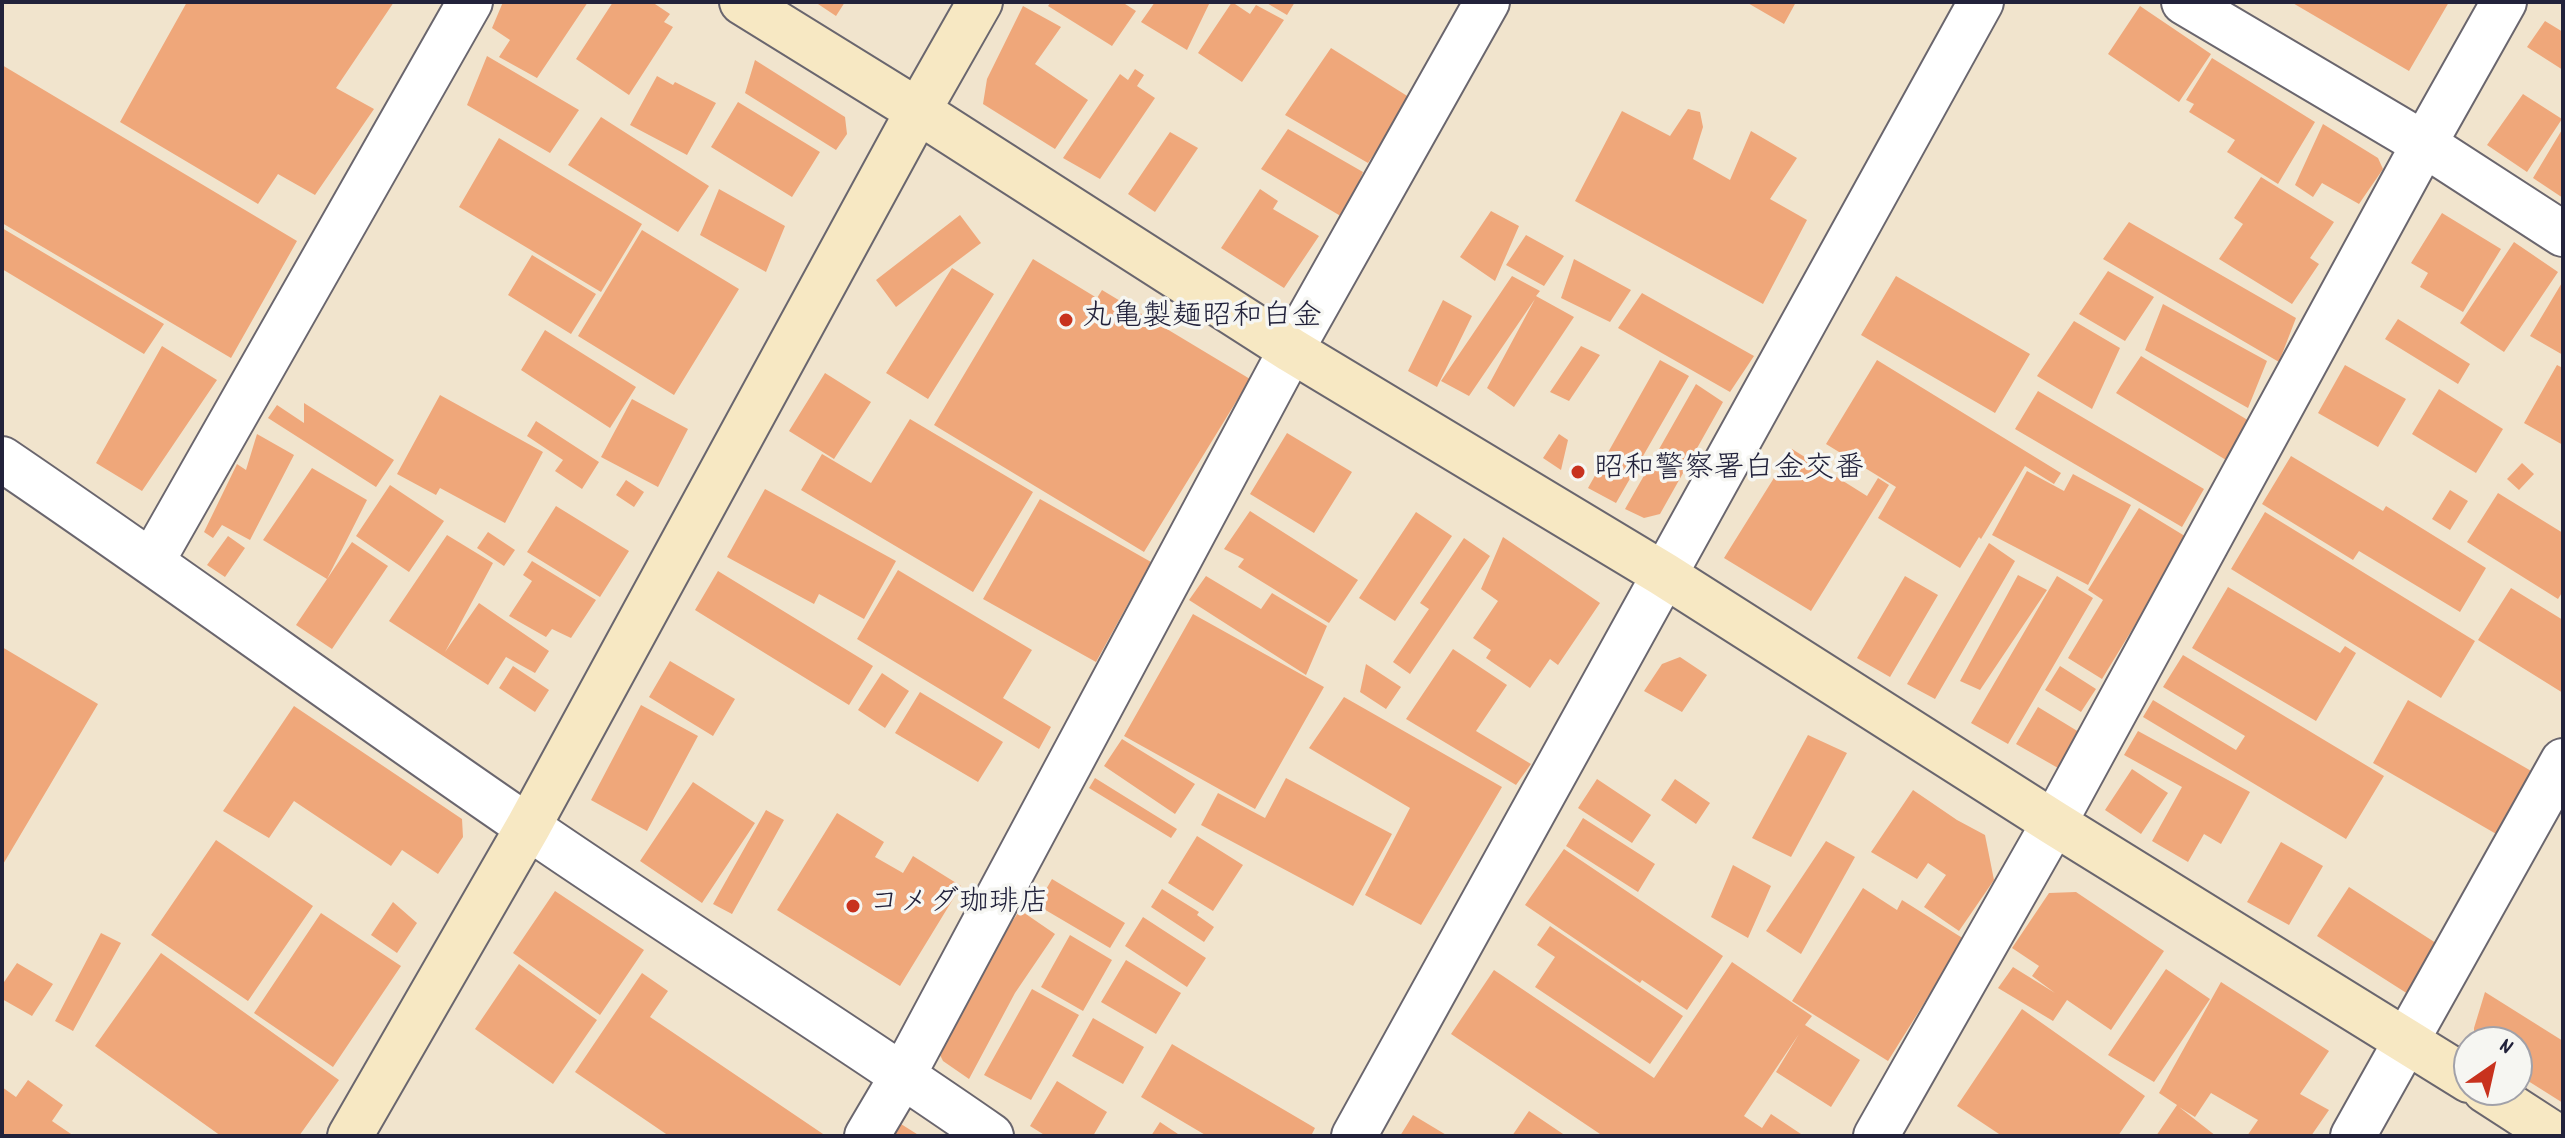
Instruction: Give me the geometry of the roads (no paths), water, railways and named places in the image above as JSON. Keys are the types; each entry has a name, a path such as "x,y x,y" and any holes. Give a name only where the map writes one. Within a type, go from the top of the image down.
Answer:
{"street":[{"path":"152,561 470,2"},
{"path":"742,2 1291,350 1663,574 2054,823 2453,1070"},
{"path":"350,1136 528,827 980,2"},
{"path":"867,1136 903,1075 1291,350 1487,2"},
{"path":"1354,1136 1981,2"},
{"path":"2184,2 2424,144 2563,234"},
{"path":"1876,1136 2054,823 2504,2"},
{"path":"2,459 152,561 528,827 991,1136"},
{"path":"2353,1136 2563,761"},
{"path":"2510,1106 2556,1136"}],"place":[{"name":"丸亀製麺昭和白金","path":"1066,320"},
{"name":"昭和警察署白金交番","path":"1578,472"},
{"name":"コメダ珈琲店","path":"853,906"}]}
